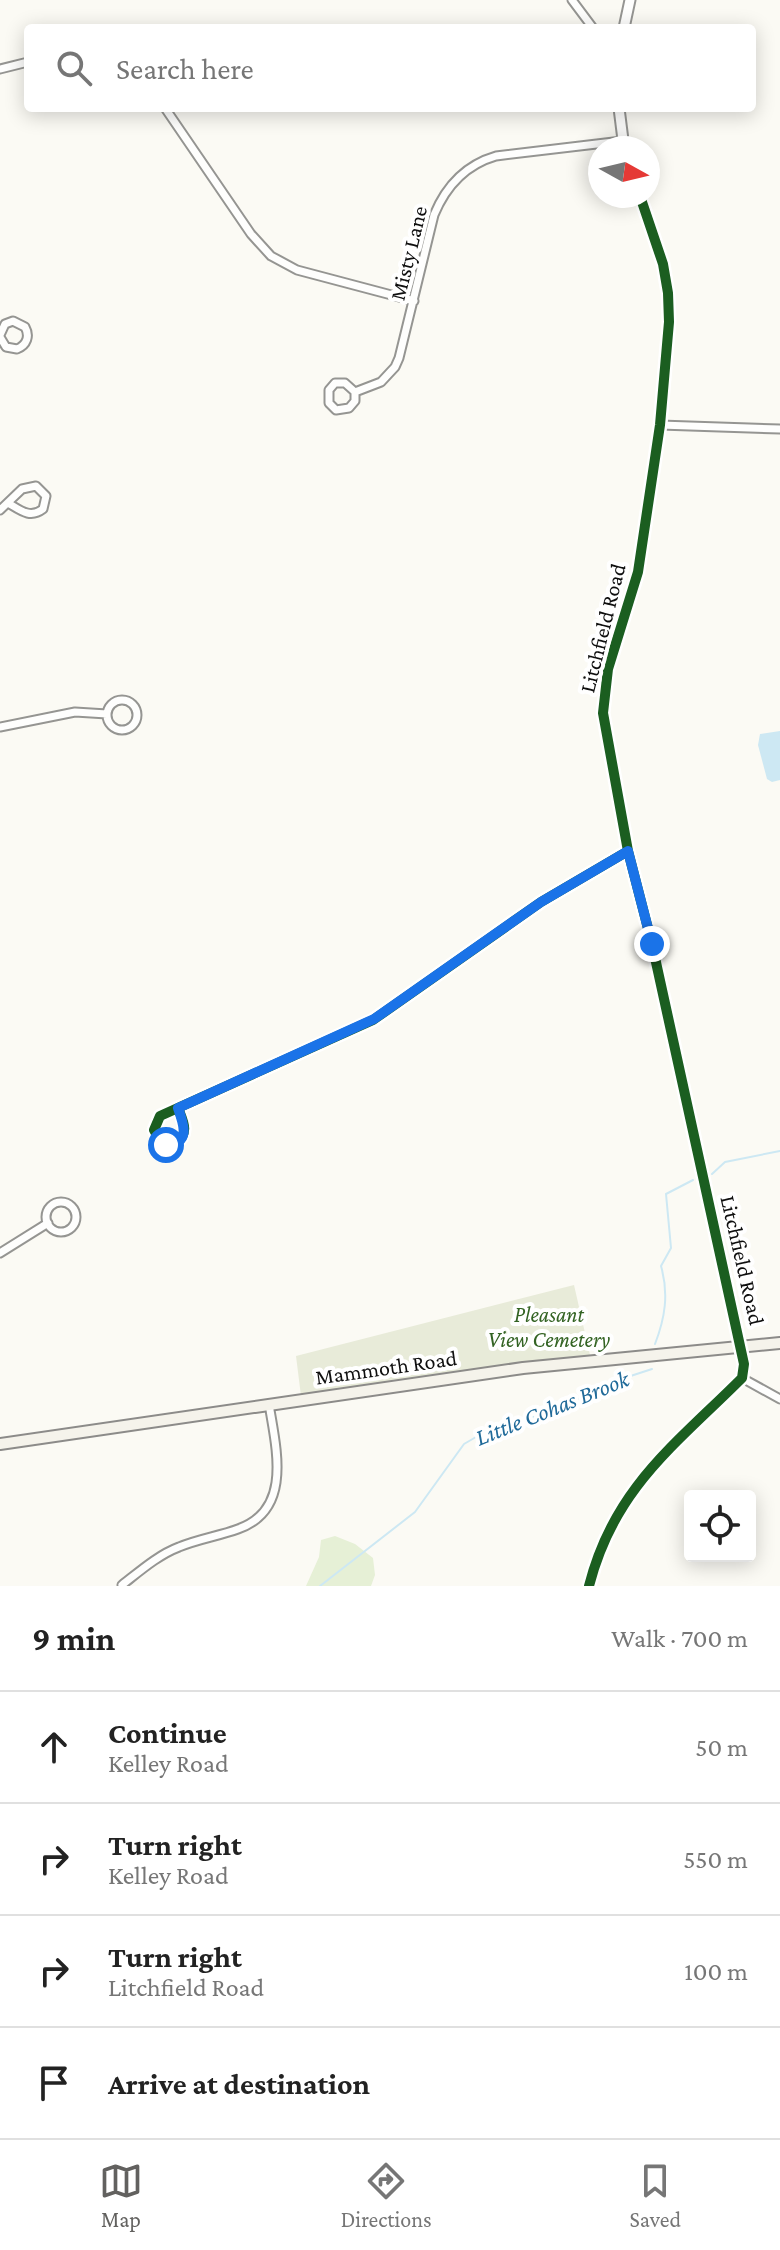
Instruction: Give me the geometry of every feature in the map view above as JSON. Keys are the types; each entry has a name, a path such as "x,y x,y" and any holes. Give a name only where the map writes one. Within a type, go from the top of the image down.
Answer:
{"main road":[{"name":"Mammoth Road","path":"0,1444 523,1368 780,1343"}],"street":[{"path":"572,0 590,24"},
{"path":"625,24 630,0"},
{"path":"0,69 24,63"},
{"path":"168,112 251,234 271,256 311,275 414,301"},
{"path":"619,112 622,136"},
{"name":"Misty Lane","path":"355,392 381,382 395,367 405,340 437,207 450,185 470,167 496,156 588,148"},
{"name":"Litchfield Road","path":"644,208 660,250 668,293 669,322 660,425 638,572 608,669 603,713 628,851 742,1348 742,1378"},
{"name":"Misty Lane","path":"335,383 349,384 355,392 355,401 349,408 336,410 329,403 329,390 335,383"},
{"path":"660,425 780,429"},
{"path":"0,510 22,489 31,485 41,488 46,496 43,509 35,514 26,513 8,503"},
{"path":"126,701 134,707 136,717 132,726 120,730 112,726 107,714 111,705 126,701"},
{"path":"0,727 75,712 107,714"},
{"path":"178,1108 185,1126 184,1136 176,1143 166,1145 157,1139 154,1125 160,1116 374,1019 541,902 628,851"},
{"path":"65,1202 75,1212 76,1222 65,1231 55,1230 48,1223 48,1209 55,1203 65,1202"},
{"path":"0,1253 48,1223"},
{"path":"589,1586 611,1524 650,1466 742,1378 780,1399"},
{"path":"122,1585 175,1548 238,1529 261,1517 275,1493 278,1476 269,1404"}],"green space":[{"name":"Pleasant View Cemetery","path":"574,1285 590,1355 301,1396 296,1356"},
{"path":"335,1536 355,1544 373,1558 375,1575 371,1586 306,1586 319,1557 321,1540"}],"water":[{"path":"780,731 780,780 772,782 767,779 758,745 760,734"}],"waterway":[{"name":"Little Cohas Brook","path":"712,1174 725,1162 780,1151"},
{"name":"Little Cohas Brook","path":"655,1344 665,1306 661,1266 671,1248 666,1194 693,1180"},
{"name":"Little Cohas Brook","path":"320,1586 415,1512 464,1444 488,1430 558,1410 603,1385 652,1369"}],"cycle path":[{"path":"589,1586 600,1552 631,1495 671,1447 742,1378 744,1364 652,944 628,851 603,713 608,669 638,572 660,425 669,322 663,264 644,208"},
{"path":"178,1108 184,1127 183,1135 176,1143 161,1143 154,1130 160,1116 373,1020 541,902 628,851"}],"route":[{"path":"166,1145 176,1143 184,1136 185,1126 178,1108 374,1019 541,902 628,851 652,944"}]}
